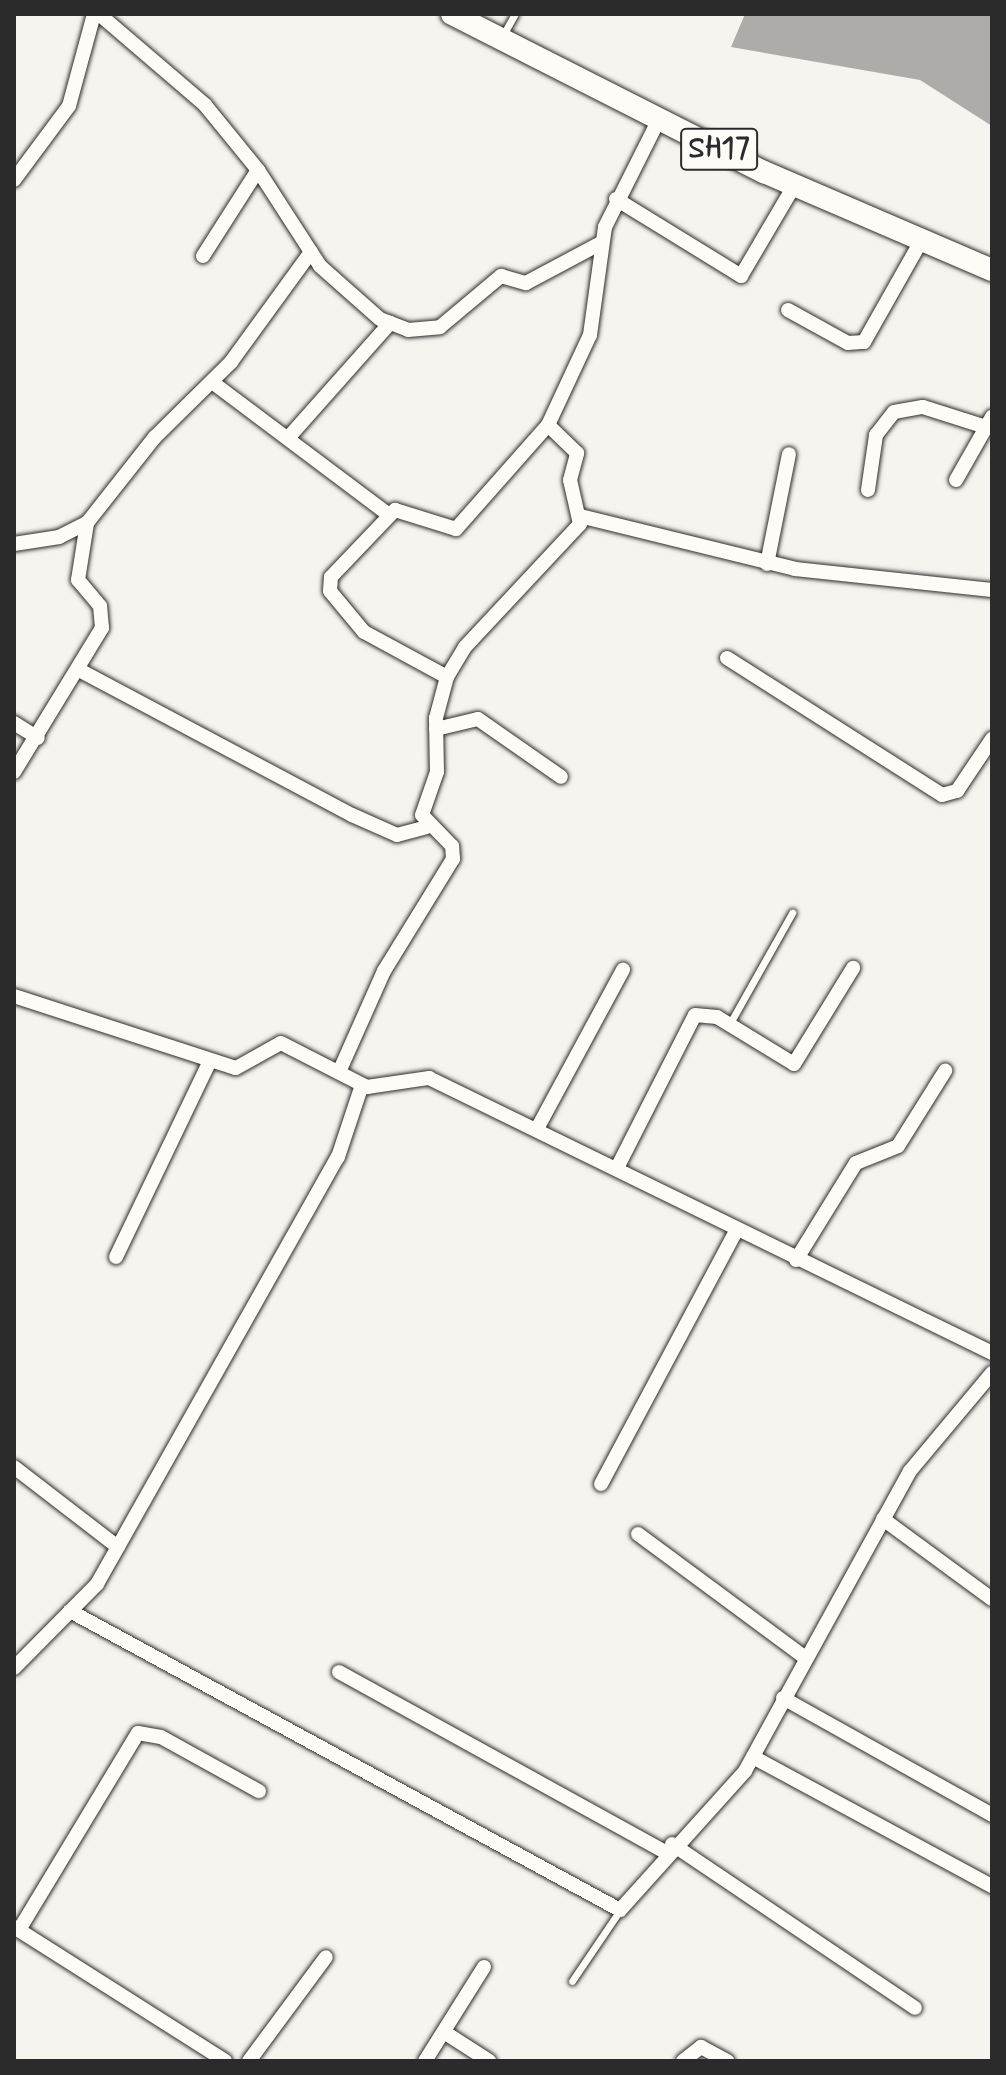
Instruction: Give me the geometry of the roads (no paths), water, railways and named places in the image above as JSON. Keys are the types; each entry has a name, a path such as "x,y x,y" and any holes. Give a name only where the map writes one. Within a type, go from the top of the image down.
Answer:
{"main road":[{"name":"SH17","path":"452,14 794,186 920,243 992,270"}],"street":[{"path":"14,180 69,106 96,14 205,105 258,170 311,252 342,293 390,323 440,327 495,279 526,283 601,243"},
{"path":"447,677 373,640 330,591 335,571 388,514 401,509 441,530 456,529 548,425 590,335 601,243 616,199 659,119"},
{"path":"203,256 258,170"},
{"path":"616,199 741,276 794,186"},
{"path":"788,310 848,343 864,342 920,243"},
{"path":"14,544 59,537 87,523 155,437 212,382 311,252"},
{"path":"288,438 390,323"},
{"path":"212,382 388,514"},
{"path":"868,490 876,435 894,412 923,407 989,422 956,480"},
{"path":"339,1072 384,971 453,859 452,846 426,827 422,815 437,772 436,729 447,677 465,647 571,537 580,516 570,480 577,453 548,425"},
{"path":"767,564 789,454"},
{"path":"580,516 767,564 992,590"},
{"path":"14,772 81,671 104,616 78,580 87,523"},
{"path":"727,658 942,795 957,791 992,739"},
{"path":"81,671 352,815 397,835 426,827"},
{"path":"436,729 478,719 561,777"},
{"path":"14,723 38,738"},
{"path":"618,1166 691,1018 707,1013 794,1064 853,968"},
{"path":"538,1127 623,970"},
{"path":"14,996 210,1061 247,1068 281,1043 362,1085 429,1078 618,1166 796,1260 992,1353"},
{"path":"116,1257 210,1061"},
{"path":"796,1260 844,1179 866,1156 898,1146 945,1071"},
{"path":"14,1668 70,1611 118,1547 345,1145 362,1085"},
{"path":"601,1484 737,1229"},
{"path":"70,1611 221,1687 620,1910 669,1848 727,1793 753,1757 803,1656 910,1471 992,1373"},
{"path":"14,1467 118,1547"},
{"path":"883,1519 992,1599"},
{"path":"638,1534 803,1656"},
{"path":"339,1672 669,1848 915,2008"},
{"path":"783,1698 992,1815"},
{"path":"225,2061 17,1929 138,1733 161,1737 259,1791"},
{"path":"753,1757 992,1886"},
{"path":"249,2061 326,1957"},
{"path":"425,2061 484,1967"},
{"path":"444,2032 489,2061"},
{"path":"683,2061 701,2047 727,2061"}],"lane":[{"path":"501,40 515,14"},
{"path":"729,1025 792,913"},
{"path":"572,1981 620,1910"}]}
